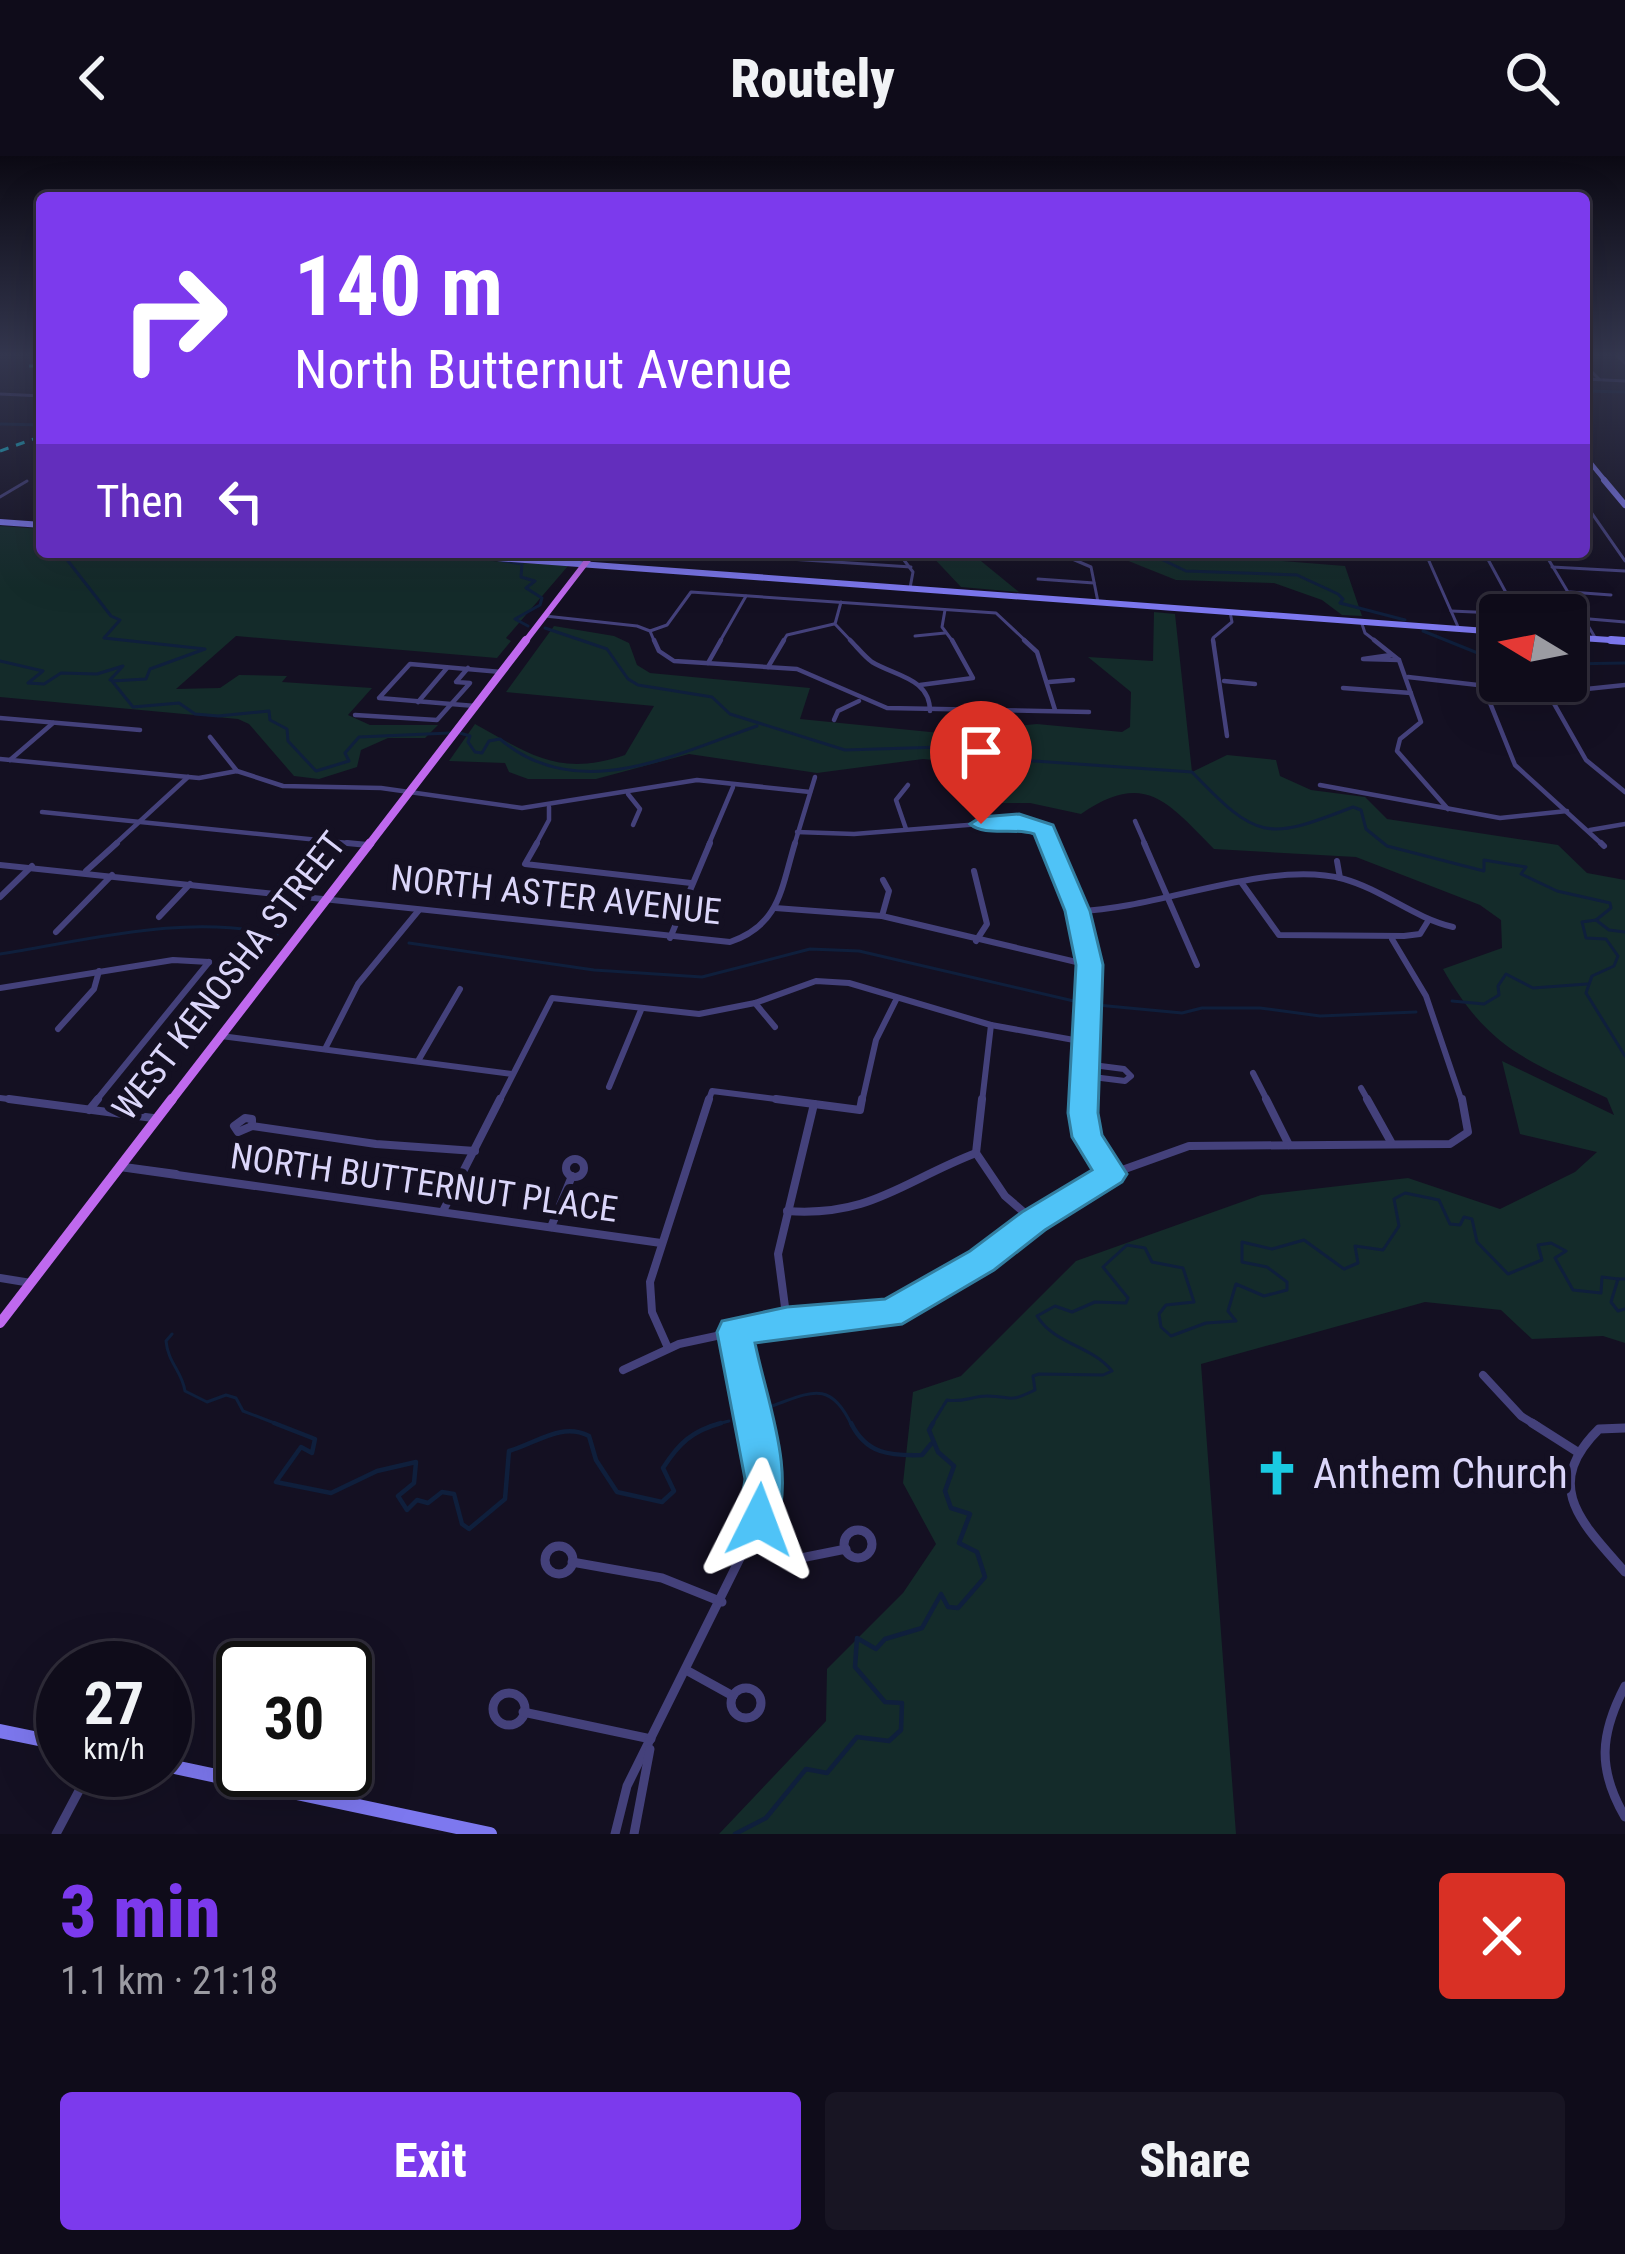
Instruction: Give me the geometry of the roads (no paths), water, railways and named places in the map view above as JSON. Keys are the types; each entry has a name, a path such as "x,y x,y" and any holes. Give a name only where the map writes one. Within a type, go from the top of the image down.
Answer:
{"main road":[{"name":"WEST KENOSHA STREET","path":"0,1324 590,558"}],"street":[{"path":"1590,463 1625,505"},
{"path":"0,496 27,482"},
{"path":"1590,510 1625,561"},
{"path":"0,522 36,525"},
{"path":"1615,542 1625,543"},
{"path":"538,558 1479,630"},
{"path":"774,558 910,567"},
{"path":"830,564 832,558"},
{"path":"903,558 910,567 910,588"},
{"path":"1073,558 1089,565 1094,602"},
{"path":"1428,558 1460,628"},
{"path":"1487,558 1507,594"},
{"path":"1547,558 1567,592 1611,595"},
{"path":"1552,567 1625,572"},
{"path":"1038,579 1094,583"},
{"path":"802,600 814,581"},
{"path":"810,600 814,581"},
{"path":"543,618 650,631 667,625 691,592 996,613 1037,652 1055,710"},
{"path":"708,663 746,596"},
{"path":"836,624 841,602"},
{"path":"920,685 973,678 965,657 945,633 945,610"},
{"path":"1227,611 1232,622 1214,638 1224,681 1220,700 1227,736"},
{"path":"1451,611 1479,612"},
{"path":"1587,618 1625,622"},
{"path":"1365,622 1372,640 1397,657 1421,722 1400,740 1397,752 1408,768 1436,789 1448,809"},
{"path":"768,667 787,635 836,624"},
{"path":"836,624 869,661 920,685 930,697 930,711"},
{"path":"1587,624 1596,639"},
{"path":"650,631 659,651 674,661 809,673 859,701 963,714 1090,712"},
{"path":"915,636 945,633"},
{"path":"1587,638 1625,641"},
{"path":"475,706 379,698 410,664 504,669"},
{"path":"418,702 448,667"},
{"path":"356,716 427,721 444,716 470,683 456,682 468,668"},
{"path":"1407,676 1479,683"},
{"path":"1049,682 1073,680"},
{"path":"1224,681 1255,683"},
{"path":"1587,689 1625,686"},
{"path":"1342,688 1411,693"},
{"path":"461,693 484,695"},
{"path":"834,720 838,711 859,701"},
{"path":"1490,702 1516,765 1604,846"},
{"path":"1553,702 1586,760 1625,792"},
{"path":"0,718 140,730"},
{"path":"10,760 53,723"},
{"path":"210,737 238,770 283,786 374,789 510,807 549,806 697,780 810,792"},
{"path":"0,759 188,777 217,777 238,770"},
{"path":"86,871 188,777"},
{"path":"775,908 815,777"},
{"path":"1610,779 1625,778"},
{"path":"905,829 896,800 908,785"},
{"path":"1320,785 1369,790 1503,818 1568,811"},
{"path":"670,938 733,787"},
{"path":"628,794 640,809 633,825"},
{"path":"549,806 548,820 525,864 691,883"},
{"path":"41,812 368,845"},
{"path":"797,832 854,834 1019,821 1044,830 1078,911 1089,965 1087,1137 1111,1174"},
{"path":"1135,821 1197,965"},
{"path":"1590,830 1625,824"},
{"path":"1337,861 1340,878"},
{"name":"NORTH ASTER AVENUE","path":"0,865 730,942 756,932 775,908 882,916 1089,965"},
{"path":"0,897 32,866"},
{"path":"974,871 987,925 976,941"},
{"path":"56,932 114,874"},
{"path":"1078,911 1166,900 1241,882 1340,878 1402,902 1428,921 1453,927"},
{"path":"882,916 889,891 884,880"},
{"path":"1241,882 1279,935 1364,934 1392,939 1420,934 1428,921"},
{"path":"160,916 190,884"},
{"path":"325,1049 341,1026 350,996 419,909"},
{"path":"623,1370 668,1348 735,1332 890,1313 982,1261 1034,1221 1111,1174 1190,1146 1450,1144 1468,1132 1462,1095 1424,992 1396,953 1392,939"},
{"path":"0,988 173,960 209,962 89,1110"},
{"path":"58,1029 94,989 99,971"},
{"path":"443,1211 552,998 699,1014 755,1003 816,981 849,982 896,1000 992,1025 1085,1042"},
{"path":"418,1061 460,989"},
{"path":"668,1348 649,1292 712,1091 860,1110 875,1040 896,1000"},
{"path":"755,1003 775,1028"},
{"path":"609,1087 641,1010"},
{"path":"992,1025 976,1153 1005,1196 1034,1221"},
{"path":"221,1036 512,1074"},
{"path":"1085,1064 1124,1069 1131,1076 1125,1081 1085,1076"},
{"path":"1253,1072 1289,1145"},
{"path":"1361,1088 1391,1142"},
{"path":"0,1098 157,1119"},
{"path":"787,1322 777,1263 814,1104"},
{"path":"252,1126 475,1151"},
{"path":"788,1211 840,1215 874,1205 937,1166 976,1153"},
{"name":"NORTH BUTTERNUT PLACE","path":"120,1167 662,1243"},
{"path":"550,1227 572,1176"},
{"path":"0,1278 31,1283"},
{"path":"615,1834 627,1786 759,1520 764,1479 735,1332"},
{"path":"1483,1376 1521,1416 1576,1451"},
{"path":"1625,1428 1599,1429 1576,1451 1567,1474 1574,1508 1625,1572"},
{"path":"750,1544 801,1558 846,1549"},
{"path":"572,1562 662,1578 722,1602"},
{"path":"686,1670 734,1696"},
{"path":"1625,1686 1604,1725 1601,1756 1625,1817"},
{"path":"523,1712 650,1739"},
{"path":"0,1731 36,1738"},
{"path":"634,1834 650,1739"},
{"path":"192,1771 490,1834"},
{"path":"56,1834 76,1797"}],"waterway":[{"path":"66,558 111,616 120,620 104,638 205,649 150,669 146,679 112,681 133,707 179,703 195,714 218,716 269,711 270,720 287,729 288,741 316,771 349,761 345,753 359,737 450,733"},
{"path":"1159,558 1186,571 1297,575 1338,594 1343,599 1340,603 1405,620"},
{"path":"503,561 522,564 521,577 535,581 526,588 542,598 540,605 515,619 528,626"},
{"path":"545,628 607,649 628,679 638,685 712,697 730,714 845,750 942,747 992,758 1192,772 1232,811 1264,828 1300,825 1353,807 1361,810 1366,829 1387,846 1484,871 1484,860 1526,867 1521,874 1557,891 1610,903 1611,908 1596,920"},
{"path":"1423,631 1479,654"},
{"path":"0,661 43,671 28,683 44,684 61,673 97,674 123,666 110,680"},
{"path":"1587,664 1625,663"},
{"path":"460,733 470,736 468,742 475,752 482,753 489,741 500,739 530,759 593,772 659,760 757,726"},
{"path":"1596,920 1609,930 1625,932"},
{"path":"1596,920 1582,922 1586,938 1606,939 1618,956 1614,966 1592,976 1586,993 1625,1056"},
{"path":"0,954 174,928 243,929 277,935"},
{"path":"409,943 594,970 702,977 810,949 859,951 1078,1002"},
{"path":"1452,1001 1484,1004 1499,995 1498,986 1506,974 1533,988 1587,984"},
{"path":"1097,1005 1182,1013 1202,1008 1260,1008 1320,1016 1416,1012"},
{"path":"931,1426 947,1400 1014,1398 1035,1390 1033,1376 1039,1374 1103,1375 1112,1371 1053,1333 1037,1316 1055,1306 1072,1312 1095,1302 1126,1303 1128,1298 1103,1267 1127,1245 1145,1248 1152,1262 1183,1268 1194,1302 1166,1305 1159,1314 1161,1327 1171,1336 1206,1323 1236,1321 1228,1311 1236,1284 1264,1296 1287,1290 1287,1282 1267,1267 1242,1262 1242,1242 1272,1249 1304,1240 1344,1269 1358,1263 1355,1246 1383,1250 1399,1226 1394,1199 1405,1193 1439,1200 1450,1224 1460,1225 1464,1217 1472,1219 1477,1242 1508,1274 1542,1260 1538,1245 1551,1243 1566,1251 1555,1258 1573,1290 1601,1293 1602,1277 1618,1279"},
{"path":"1618,1279 1625,1279"},
{"path":"1618,1279 1611,1302 1618,1311 1625,1309"},
{"path":"172,1334 167,1349 185,1391 207,1402 226,1395 236,1398 243,1411 282,1426"},
{"path":"769,1407 807,1394 827,1395 852,1426"},
{"path":"720,1423 729,1421"},
{"path":"274,1423 315,1439 312,1453 301,1447 276,1482 331,1493 377,1471 416,1462 414,1483 398,1496 407,1510 417,1500 428,1503 442,1492 454,1494 462,1524 469,1529 505,1499 509,1451 559,1432 579,1432 589,1436 596,1460 617,1492 662,1502 674,1491 663,1468 669,1459 694,1434 720,1423"},
{"path":"710,1426 720,1423"},
{"path":"851,1423 864,1441 889,1453 922,1455 931,1444"},
{"path":"735,1834 766,1818 806,1769 827,1773 857,1737 889,1741 901,1730 902,1703 885,1702 855,1667 857,1638 876,1649 885,1639 922,1628 941,1594 948,1607 958,1608 985,1577 977,1552 959,1543 970,1514 951,1508 945,1491 954,1466 938,1452 929,1430 933,1423"}],"railway":[{"path":"0,451 36,438"}],"place":[{"name":"Anthem Church","path":"1277,1473"}]}
